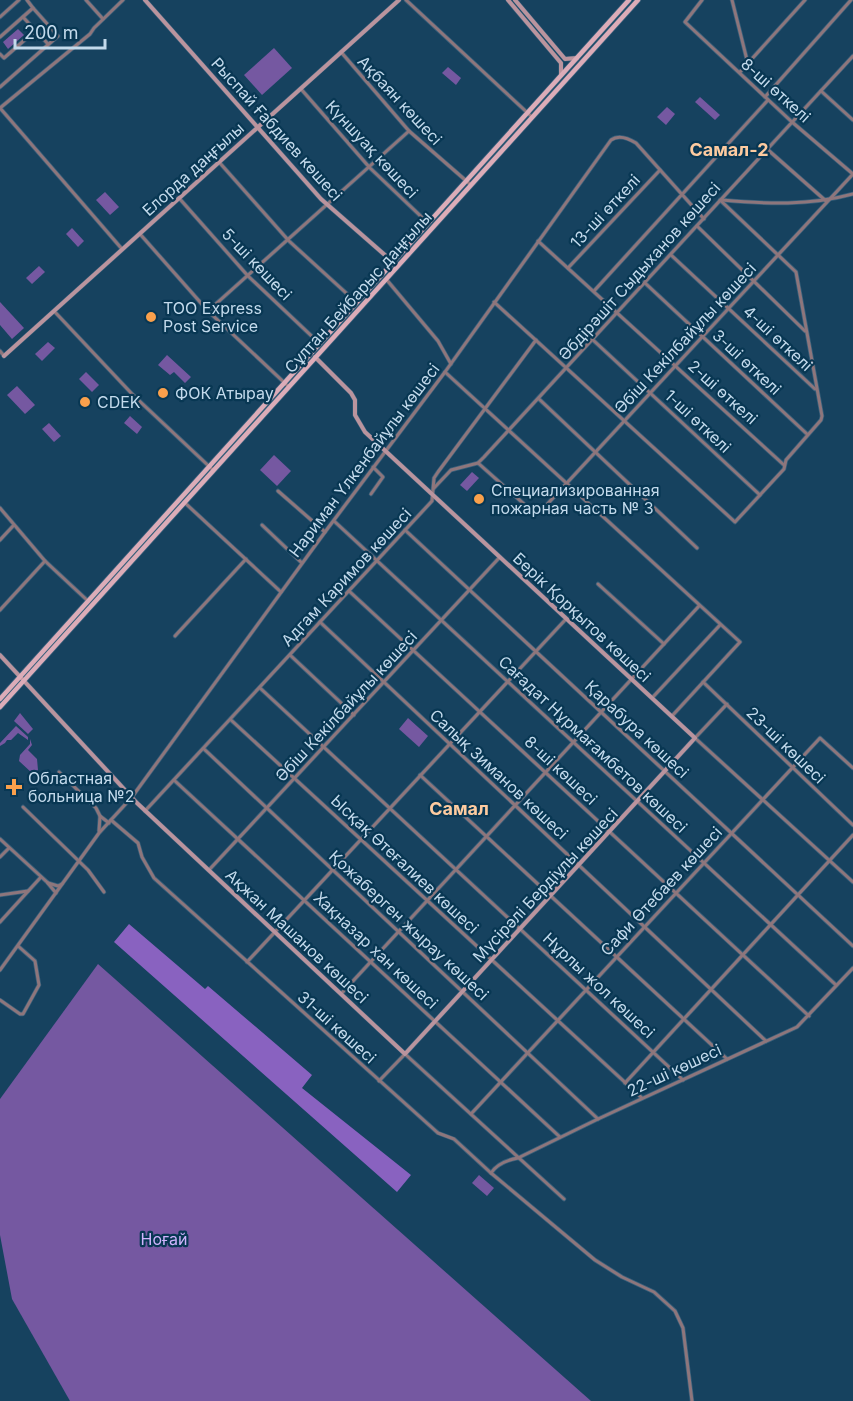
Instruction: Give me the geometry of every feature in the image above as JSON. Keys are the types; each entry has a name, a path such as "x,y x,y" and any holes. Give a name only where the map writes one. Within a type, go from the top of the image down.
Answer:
{"main road":[{"name":"Сұлтан Бейбарыс даңғылы","path":"0,699 21,679 471,185 561,75 629,0"},
{"name":"Сұлтан Бейбарыс даңғылы","path":"287,385 320,344 466,181 638,0"},
{"name":"Сұлтан Бейбарыс даңғылы","path":"90,603 184,502 211,468"},
{"name":"Сұлтан Бейбарыс даңғылы","path":"0,707 21,679"}],"street":[{"path":"0,16 18,0"},
{"path":"0,85 58,36 27,0"},
{"path":"86,0 103,19"},
{"path":"122,249 0,108 77,45 123,0"},
{"name":"Рыспай Ғабдиев көшесі","path":"145,0 327,205 398,266"},
{"name":"Елорда даңғылы","path":"4,356 399,0"},
{"path":"406,0 530,115"},
{"path":"508,0 561,63 561,75"},
{"path":"515,0 565,59 577,58"},
{"name":"8-ші өткелі","path":"702,0 685,22 792,122 853,174"},
{"path":"732,0 748,64"},
{"path":"739,73 805,0"},
{"path":"594,291 851,0"},
{"path":"0,37 33,8"},
{"path":"23,16 48,44"},
{"path":"0,54 4,58 35,31"},
{"name":"Ақбаян көшесі","path":"341,52 409,131 471,185"},
{"name":"Әбдірәшіт Сыдыханов көшесі","path":"434,488 455,468 478,463 853,56"},
{"path":"848,62 853,67"},
{"name":"Күншуақ көшесі","path":"301,89 370,168 428,223"},
{"path":"821,91 853,120"},
{"path":"208,312 409,131"},
{"name":"Нариман Үлкенбайұлы көшесі","path":"0,970 99,833 132,797 302,563 445,372 611,140 615,137 630,139 660,170"},
{"path":"767,149 826,201"},
{"path":"219,162 289,241 357,303"},
{"path":"660,170 704,219"},
{"name":"13-ші өткелі","path":"568,268 660,170"},
{"name":"Әбіш Кекілбайұлы көшесі","path":"478,463 538,514 853,174"},
{"path":"720,200 775,204 826,201 853,194"},
{"name":"5-ші көшесі","path":"179,198 248,276 320,344"},
{"path":"494,302 735,522 784,469 786,460 822,416 796,272 720,200"},
{"path":"697,226 807,333"},
{"path":"140,234 208,312 287,385"},
{"name":"2-ші өткелі","path":"538,241 784,465"},
{"name":"4-ші өткелі","path":"671,255 817,391"},
{"path":"386,279 438,341 450,364"},
{"name":"3-ші өткелі","path":"645,284 807,434"},
{"path":"54,311 133,395 211,468"},
{"path":"433,496 434,478 536,340"},
{"name":"1-ші өткелі","path":"593,340 760,495"},
{"path":"0,351 4,356"},
{"name":"Берік Қорқытов көшесі","path":"315,357 351,393 355,400 355,415 358,422 385,452 853,882"},
{"path":"445,372 487,408 508,431 740,642 672,716"},
{"path":"539,399 698,548"},
{"path":"371,494 383,477 373,467"},
{"path":"278,490 325,532"},
{"name":"Адгам Каримов көшесі","path":"145,811 432,501 433,496"},
{"path":"184,502 281,592"},
{"path":"0,508 45,561 90,603"},
{"name":"Сағадат Нұрмағамбетов көшесі","path":"334,521 836,985"},
{"path":"0,540 13,525"},
{"path":"262,525 302,563"},
{"name":"Қарабура көшесі","path":"405,530 853,946"},
{"name":"Әбіш Кекілбайұлы көшесі","path":"209,870 499,558"},
{"path":"175,636 246,559"},
{"path":"0,610 45,561"},
{"path":"598,584 664,644"},
{"name":"8-шi көшесi","path":"349,591 809,1016"},
{"path":"341,994 699,606"},
{"path":"247,962 566,619"},
{"name":"Салық Зиманов көшесі","path":"320,622 766,1041"},
{"path":"652,698 720,625"},
{"name":"Ақжан Машанов көшесі","path":"0,655 145,811 564,1199"},
{"path":"290,656 354,715"},
{"name":"23-шi көшесi","path":"703,681 853,825"},
{"name":"Нұрлы жол көшесі","path":"260,688 683,1080"},
{"name":"Мүсірәлі Бердіұлы көшесі","path":"379,1081 727,704"},
{"name":"Ысқақ Өтеғалиев көшесі","path":"231,720 642,1098"},
{"name":"Сафи Өтебаев көшесі","path":"471,1114 820,738 853,768"},
{"name":"Қожаберген жырау көшесі","path":"204,749 598,1119"},
{"path":"59,772 67,777 96,808 100,816 99,833"},
{"path":"420,776 727,1059"},
{"name":"Хақназар хан көшесі","path":"175,781 560,1137"},
{"path":"23,807 88,870 104,892"},
{"name":"31-ші көшесі","path":"100,816 138,843 142,857 154,878 438,1133 454,1139 564,1236 595,1260 622,1277 654,1292 675,1311 683,1328 692,1401"},
{"path":"625,1083 853,835"},
{"path":"0,839 56,893"},
{"path":"0,857 9,848"},
{"path":"0,922 41,877"},
{"path":"47,882 58,886 63,884"},
{"path":"0,895 29,891"},
{"path":"0,1000 23,1014 39,985 35,961 18,946"},
{"name":"22-ші көшесі","path":"491,1173 501,1164 797,1028 853,968"}],"green space":[{"path":"18,29 24,35 8,49 3,42"},
{"path":"274,48 292,68 262,95 244,75"},
{"path":"448,67 461,78 456,85 442,73"},
{"path":"700,97 720,115 715,120 695,102"},
{"path":"667,107 675,114 666,125 657,117"},
{"path":"105,192 119,207 110,215 96,200"},
{"path":"72,228 84,241 78,247 66,234"},
{"path":"39,266 45,272 32,284 26,278"},
{"path":"0,302 24,328 12,339 0,325"},
{"path":"48,342 55,348 42,361 35,354"},
{"path":"167,355 191,377 185,383 174,372 170,375 158,365"},
{"path":"86,372 99,385 92,392 79,379"},
{"path":"17,386 35,405 25,414 7,395"},
{"path":"130,416 142,427 137,434 124,423"},
{"path":"49,423 61,436 54,442 42,429"},
{"path":"274,455 291,471 277,486 260,470"},
{"path":"472,472 479,478 467,491 460,485"},
{"path":"20,713 33,729 28,734 14,721"},
{"path":"408,718 428,736 419,747 399,729"},
{"path":"16,726 28,737 28,740 18,733 0,746 0,743"},
{"path":"30,739 32,745 28,750 37,759 38,770 35,773 19,761 20,755 30,744"},
{"name":"Ноғай","path":"98,964 591,1401 70,1401 12,1299 0,1235 0,1099"},
{"path":"479,1175 494,1188 487,1196 472,1183"}],"shaded area":[{"path":"129,924 205,989 208,986 312,1075 302,1088 411,1175 397,1192 114,942"}],"place":[{"name":"ТОО Express Post Service","path":"151,317"},
{"name":"ФОК Атырау","path":"163,393"},
{"name":"CDEK","path":"85,402"},
{"name":"Специализированная пожарная часть № 3","path":"479,499"},
{"name":"Областная больница №2","path":"14,787"}],"district":[{"name":"Самал-2","path":"729,149"},
{"name":"Самал","path":"459,808"}]}
